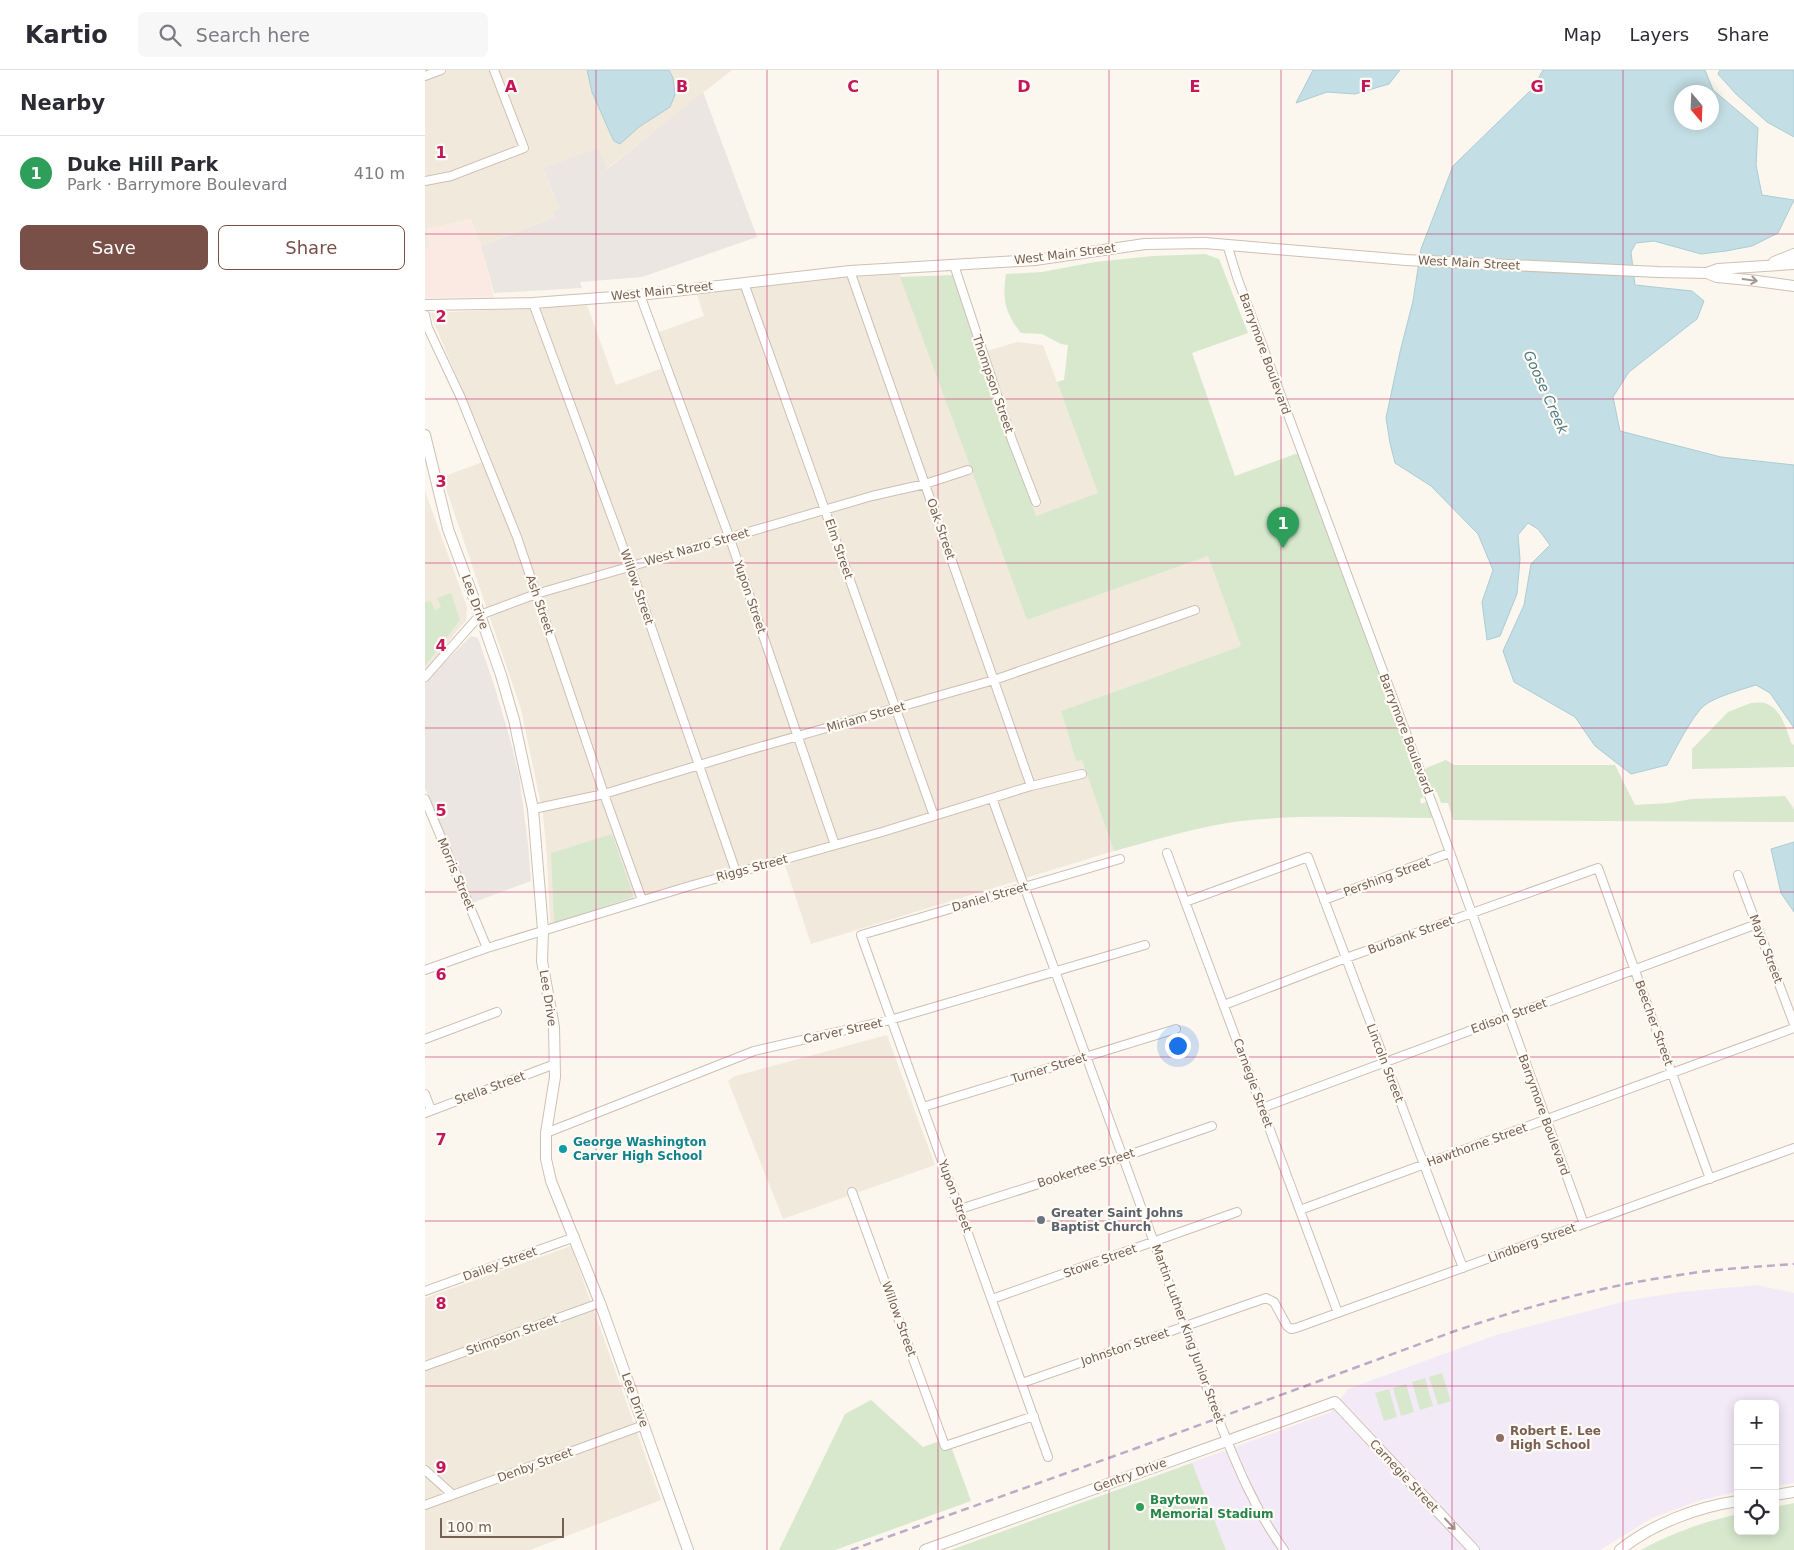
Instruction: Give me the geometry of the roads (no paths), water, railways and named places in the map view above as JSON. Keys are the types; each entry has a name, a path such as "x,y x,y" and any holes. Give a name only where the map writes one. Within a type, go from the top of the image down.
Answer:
{"main road":[{"name":"West Main Street","path":"425,305 533,303 640,295 850,271 1035,260 1145,244 1205,243 1406,260 1707,273 1717,277 1794,286"},
{"path":"1761,266 1794,254"},
{"name":"West Main Street","path":"1707,273 1718,269 1794,264"},
{"name":"Lee Drive","path":"425,436 448,529 501,675 514,720 533,809 543,930 542,961 554,1027 555,1078 546,1133 546,1159 551,1181 575,1237 689,1550"},
{"name":"Gentry Drive","path":"925,1550 1335,1402"},
{"name":"Carnegie Street","path":"1335,1402 1474,1550"},
{"path":"1779,1494 1794,1492"},
{"path":"1620,1550 1630,1542 1664,1524 1703,1510 1734,1502"}],"street":[{"path":"425,76 441,70"},
{"path":"425,181 451,176 524,148 495,70"},
{"name":"Barrymore Boulevard","path":"1227,244 1230,258 1253,322 1472,914 1507,1016 1584,1224"},
{"name":"Thompson Street","path":"953,265 1012,440 1036,502"},
{"name":"Oak Street","path":"850,271 1031,786"},
{"name":"Elm Street","path":"743,283 934,816"},
{"name":"Yupon Street","path":"640,295 729,538 835,845"},
{"name":"Willow Street","path":"533,303 630,566 736,872"},
{"name":"Ash Street","path":"425,315 428,328 461,398 517,537 604,794 643,900"},
{"name":"West Nazro Street","path":"425,677 480,615 536,594 630,566 872,496 925,484 967,470"},
{"name":"Miriam Street","path":"533,809 604,794 994,680 1195,610"},
{"name":"Riggs Street","path":"428,969 543,930 736,872 835,845 1031,786 1082,774"},
{"name":"Martin Luther King Junior Street","path":"992,798 1227,1440 1259,1511 1284,1550"},
{"name":"Morris Street","path":"425,799 427,810 487,948"},
{"name":"Carnegie Street","path":"1167,853 1338,1313"},
{"name":"Pershing Street","path":"1324,900 1449,853"},
{"name":"Lincoln Street","path":"1185,902 1307,857 1463,1268"},
{"name":"Daniel Street","path":"861,935 1120,859"},
{"name":"Burbank Street","path":"1224,1005 1346,958 1597,868"},
{"name":"Beecher Street","path":"1597,868 1710,1179"},
{"name":"Mayo Street","path":"1738,875 1794,1024"},
{"name":"Edison Street","path":"1262,1108 1757,924"},
{"name":"Yupon Street","path":"861,935 1048,1457"},
{"name":"Carver Street","path":"546,1133 754,1051 890,1020 1145,944"},
{"path":"425,961 428,969"},
{"path":"425,1040 497,1012"},
{"name":"Hawthorne Street","path":"1300,1210 1794,1028"},
{"name":"Turner Street","path":"923,1107 1176,1029"},
{"name":"Stella Street","path":"428,1112 555,1064"},
{"path":"425,1094 428,1112"},
{"name":"Bookertee Street","path":"960,1209 1123,1157 1212,1126"},
{"name":"Lindberg Street","path":"1280,1310 1287,1326 1291,1329 1794,1148"},
{"name":"Willow Street","path":"852,1192 945,1446 1034,1416"},
{"name":"Stowe Street","path":"992,1299 1237,1212"},
{"name":"Dailey Street","path":"425,1291 575,1237"},
{"name":"Johnston Street","path":"1022,1383 1266,1298 1274,1302 1280,1310"},
{"name":"Stimpson Street","path":"425,1366 600,1304"},
{"name":"Denby Street","path":"425,1505 644,1425"},
{"path":"425,1470 453,1495"}],"water":[{"path":"587,70 669,70 673,78 675,95 670,107 639,127 620,144 614,141 611,135 592,92"},
{"path":"1313,70 1400,70 1389,84 1355,94 1327,92 1296,103"},
{"name":"Goose Creek","path":"1543,70 1705,70 1711,85 1674,85 1674,130 1719,130 1719,95 1758,128 1756,165 1762,195 1794,200 1778,233 1752,246 1701,254 1654,241 1636,243 1631,252 1635,285 1692,291 1704,301 1697,319 1629,372 1613,397 1620,431 1721,457 1794,465 1794,728 1770,693 1756,685 1722,696 1705,705 1690,724 1667,765 1631,774 1595,746 1575,717 1514,682 1503,651 1524,605 1531,564 1550,545 1538,529 1528,523 1518,535 1520,559 1517,594 1500,636 1487,640 1482,602 1493,570 1478,534 1431,486 1395,463 1386,418 1413,301 1421,249 1453,166 1533,88"},
{"path":"1720,70 1794,70 1794,137 1767,122 1736,94 1718,74"},
{"path":"1794,842 1794,912 1781,893 1771,849"}],"railway":[{"path":"851,1550 1134,1449 1455,1331 1508,1314 1590,1292 1645,1281 1734,1268 1794,1264"}],"place":[{"name":"Duke Hill Park","path":"1283,548"},
{"name":"George Washington Carver High School","path":"563,1149"},
{"name":"Greater Saint Johns Baptist Church","path":"1041,1220"},
{"name":"Robert E. Lee High School","path":"1500,1438"},
{"name":"Baytown Memorial Stadium","path":"1140,1507"}]}
